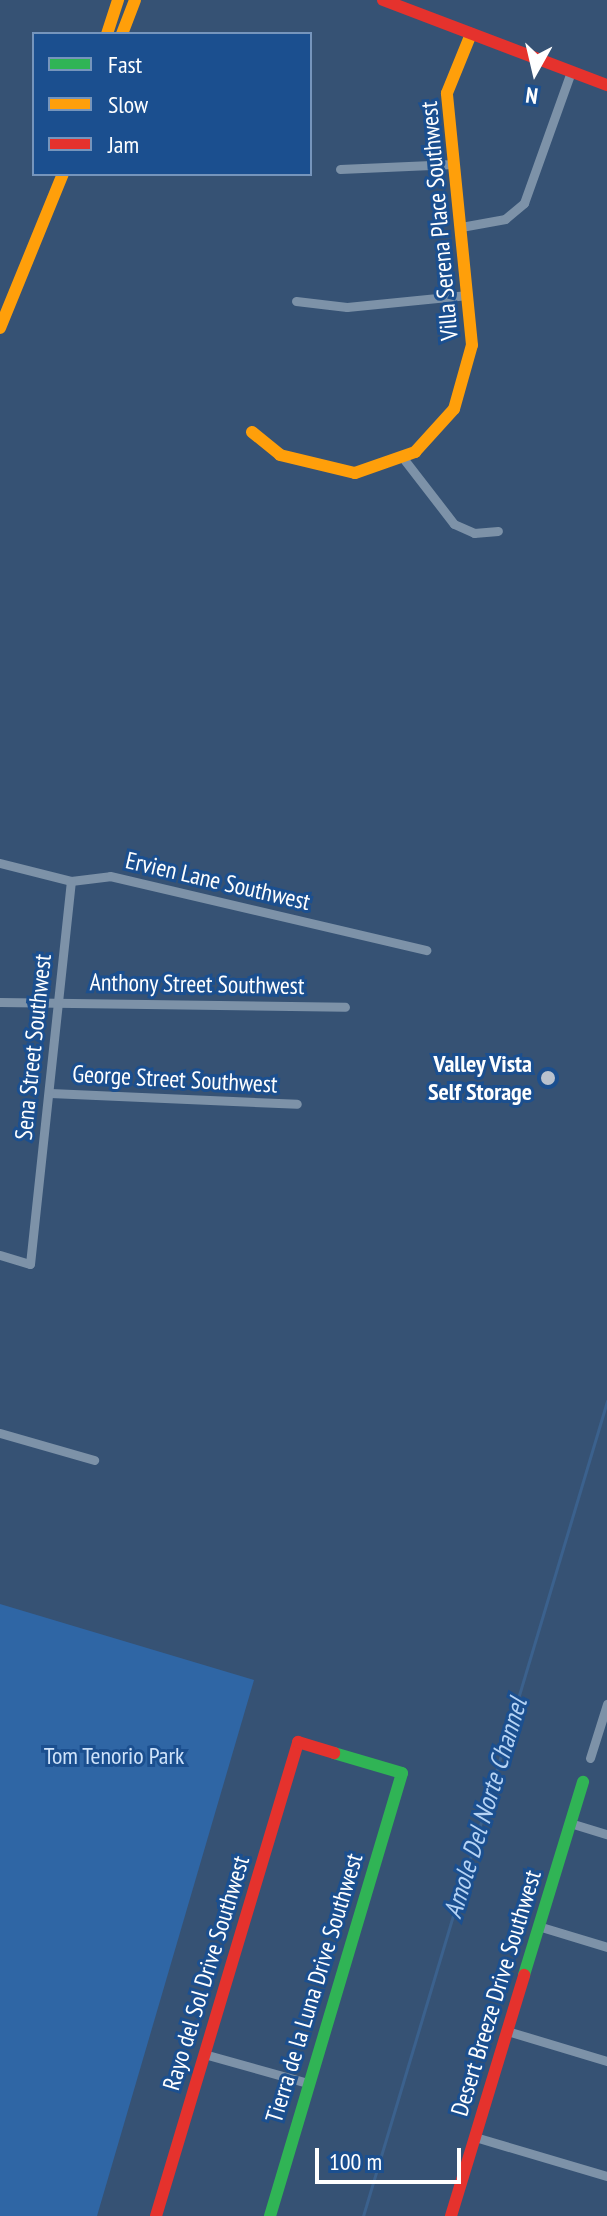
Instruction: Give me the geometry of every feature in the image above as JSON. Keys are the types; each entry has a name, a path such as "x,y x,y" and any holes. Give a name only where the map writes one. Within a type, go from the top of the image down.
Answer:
{"street":[{"path":"108,32 118,0"},
{"path":"123,32 135,0"},
{"path":"383,0 607,85"},
{"name":"Villa Serena Place Southwest","path":"252,432 280,455 335,472 375,469 403,458 437,432 465,386 472,345 447,93 471,34"},
{"path":"461,227 505,219 524,203 571,72"},
{"path":"340,169 454,164"},
{"path":"0,328 62,176"},
{"path":"296,301 347,307 467,295"},
{"path":"403,458 454,524 474,533 498,531"},
{"name":"Ervien Lane Southwest","path":"0,863 71,881 110,876 426,950"},
{"name":"Sena Street Southwest","path":"0,1255 30,1264 71,881"},
{"name":"Anthony Street Southwest","path":"0,1002 345,1007"},
{"name":"George Street Southwest","path":"50,1093 297,1104"},
{"path":"0,1433 94,1460"},
{"path":"590,1758 607,1716 607,1704"},
{"name":"Tierra de la Luna Drive Southwest","path":"270,2216 402,1773 298,1742"},
{"name":"Rayo del Sol Drive Southwest","path":"156,2216 298,1742"},
{"name":"Desert Breeze Drive Southwest","path":"451,2216 583,1782"},
{"path":"570,1823 607,1834"},
{"path":"538,1926 607,1947"},
{"path":"507,2031 607,2061"},
{"path":"204,2054 308,2083"},
{"path":"475,2137 607,2176"}],"green space":[{"name":"Tom Tenorio Park","path":"0,1604 254,1680 97,2216 0,2216"}],"waterway":[{"name":"Amole Del Norte Channel","path":"363,2216 607,1401"}],"traffic: fast":[{"path":"270,2216 402,1773 334,1753"},
{"path":"524,1975 583,1782"}],"traffic: slow":[{"path":"108,32 118,0"},
{"path":"123,32 135,0"},
{"path":"252,432 280,455 355,473 415,452 454,409 472,345 447,93 471,34"},
{"path":"0,328 62,176"}],"traffic: jam":[{"path":"383,0 607,85"},
{"path":"156,2216 298,1742 334,1753"},
{"path":"451,2216 524,1975"}],"place":[{"name":"Valley Vista Self Storage","path":"548,1078"}]}
